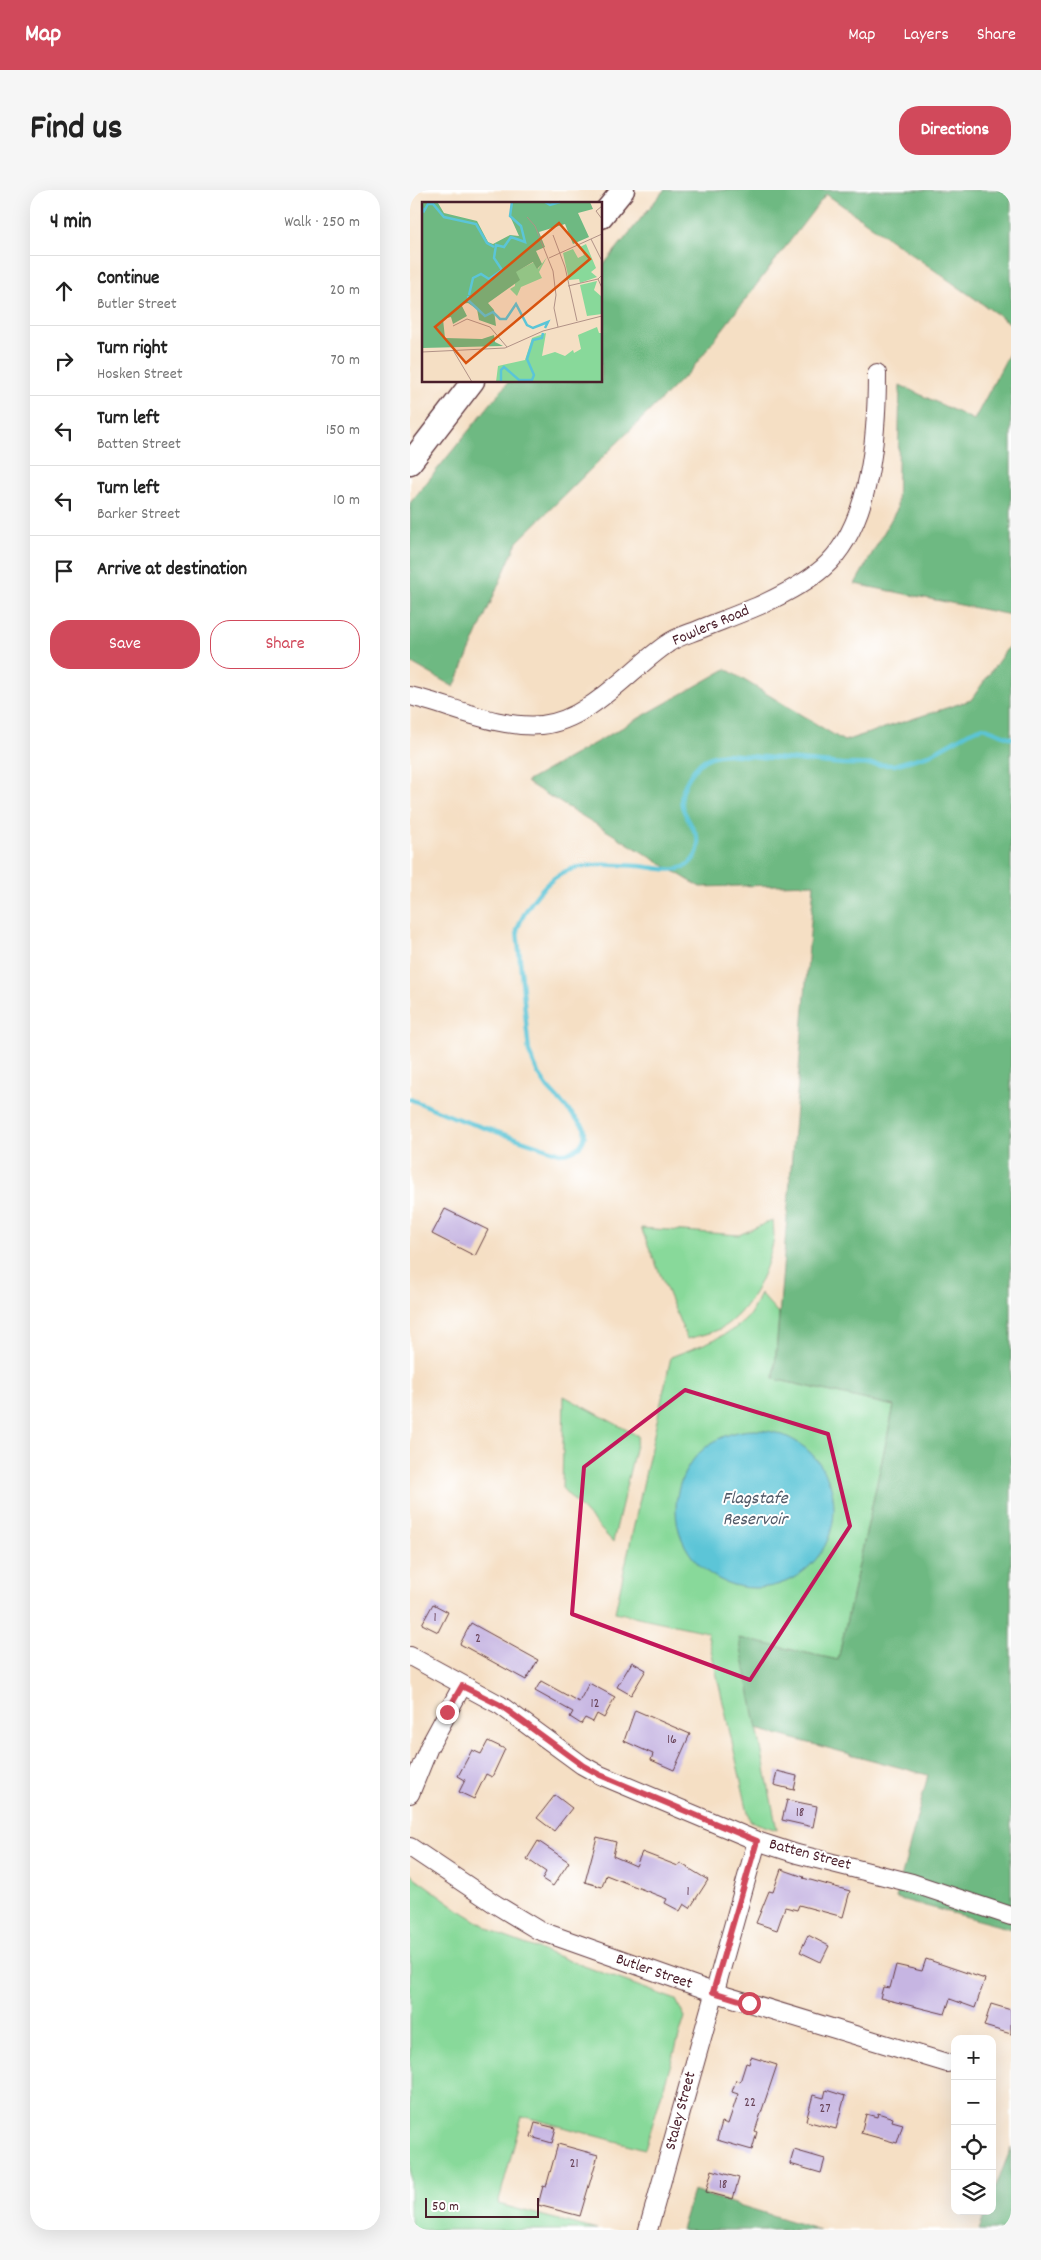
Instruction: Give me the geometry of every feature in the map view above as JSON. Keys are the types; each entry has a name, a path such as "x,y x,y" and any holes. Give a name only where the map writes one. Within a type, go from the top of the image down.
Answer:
{"street":[{"path":"602,216 623,190"},
{"name":"Fowlers Road","path":"410,696 492,720 519,725 555,723 585,709 674,640 766,602 813,575 831,559 843,543 859,508 872,455 877,419 877,372"},
{"path":"410,463 473,382"},
{"name":"Batten Street","path":"410,1656 500,1705 582,1765 600,1775 757,1841 797,1854 912,1882 1011,1916"},
{"path":"410,1794 429,1747 462,1686"},
{"name":"Staley Street","path":"648,2230 713,1992 757,1841"},
{"name":"Butler Street","path":"410,1847 495,1904 538,1930 713,1992 947,2063"}],"highlighted area":[{"path":"685,1390 828,1434 850,1526 750,1680 572,1614 584,1467"}],"green space":[{"path":"664,190 1011,190 1011,324 826,194 692,369 517,542 454,687 410,662 410,503 508,382 602,382 602,267"},
{"path":"1011,350 1011,615 855,584 897,509 900,385 974,420"},
{"path":"1011,643 1011,1929 896,1898 928,1775 757,1729 739,1638 838,1660 894,1406 774,1379 814,884 700,887 526,782 726,669 844,741 971,700"},
{"path":"773,1220 774,1237 770,1255 761,1280 748,1303 740,1313 720,1329 687,1339 641,1228 739,1235"},
{"path":"760,1293 779,1314 774,1379 894,1406 838,1660 740,1639 777,1830 750,1821 707,1632 615,1612 671,1357 714,1340 735,1328 750,1314"},
{"path":"564,1396 638,1436 613,1542 562,1488"},
{"path":"410,1874 464,1913 500,1935 676,2000 685,2017 645,2149 522,2116 498,2204 597,2230 410,2230"},
{"path":"1011,2148 1011,2230 979,2230 985,2215 996,2215 996,2186"},
{"path":"693,2191 820,2230 681,2230"}],"water":[{"name":"Flagstafe Reservoir","path":"763,1430 778,1433 792,1439 811,1453 821,1465 831,1486 834,1509 831,1532 821,1553 811,1565 799,1575 778,1585 763,1588 747,1588 732,1585 711,1575 689,1553 677,1524 676,1501 679,1486 689,1465 711,1443 740,1431"}],"building":[{"path":"445,1209 488,1230 475,1256 432,1234"},
{"path":"433,1604 448,1612 438,1632 422,1624"},
{"path":"471,1623 538,1660 526,1680 460,1644"},
{"path":"632,1662 646,1670 631,1695 617,1687"},
{"path":"541,1681 579,1702 589,1683 615,1697 604,1718 597,1714 593,1722 585,1718 581,1724 570,1717 573,1712 535,1691"},
{"path":"635,1710 690,1734 674,1770 651,1760 653,1754 624,1741"},
{"path":"488,1741 505,1749 492,1777 486,1774 474,1799 459,1792 465,1780 458,1776 472,1750 481,1754"},
{"path":"777,1771 797,1776 794,1790 774,1785"},
{"path":"555,1795 572,1808 554,1831 537,1818"},
{"path":"787,1800 817,1806 813,1827 782,1820"},
{"path":"597,1837 616,1842 613,1856 636,1866 642,1852 678,1866 680,1863 708,1880 690,1908 684,1904 680,1911 665,1903 667,1899 606,1875 602,1887 585,1882"},
{"path":"538,1841 569,1862 553,1886 542,1879 546,1872 527,1859"},
{"path":"781,1869 803,1878 850,1891 843,1917 799,1905 797,1910 785,1907 777,1930 756,1923 769,1891 773,1892"},
{"path":"808,1935 829,1946 821,1962 800,1952"},
{"path":"926,1959 985,1979 975,2008 950,1999 945,2014 880,1998 883,1987 890,1988 896,1965 922,1971"},
{"path":"991,2004 1011,2010 1011,2034 984,2026"},
{"path":"751,2057 777,2065 755,2131 757,2132 752,2150 717,2140 722,2122 728,2124 738,2094 732,2092 736,2080 740,2082 746,2063 749,2064"},
{"path":"826,2090 845,2096 836,2129 806,2121 813,2095 824,2098"},
{"path":"878,2113 893,2118 892,2121 903,2124 897,2143 861,2133 866,2114 877,2117"},
{"path":"535,2123 556,2128 552,2143 531,2137"},
{"path":"558,2144 598,2155 580,2216 538,2205 543,2186 546,2187"},
{"path":"794,2150 825,2159 821,2173 790,2164"},
{"path":"712,2170 739,2178 733,2199 706,2192"}],"waterway":[{"path":"410,1099 458,1119 560,1153 571,1151 582,1143 585,1133 584,1127 548,1088 538,1073 529,1052 517,930 526,911 539,892 556,877 565,872 583,866 599,865 678,869 694,859 698,850 698,840 683,810 681,800 689,777 705,760 726,754 843,764 894,765 929,755 970,732 983,727 1011,738"}],"route":[{"path":"447,1712 462,1686 500,1705 582,1765 600,1775 757,1841 713,1992 749,2003"}]}
